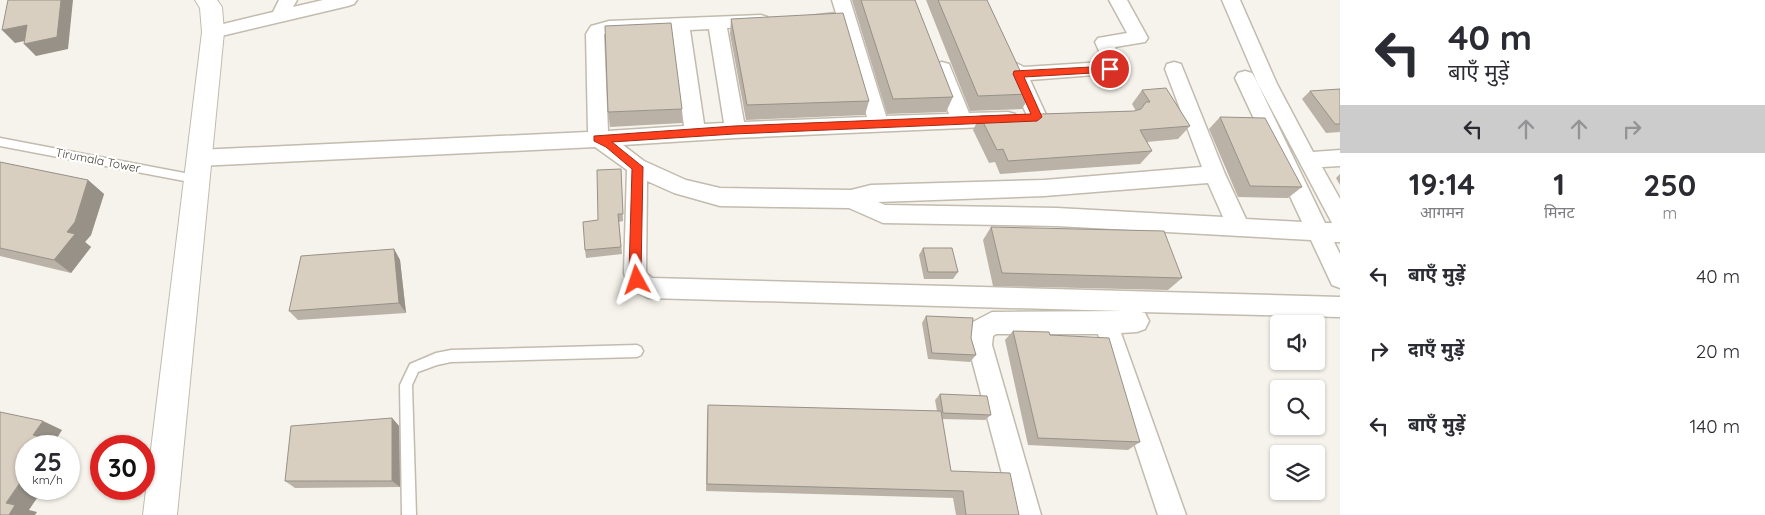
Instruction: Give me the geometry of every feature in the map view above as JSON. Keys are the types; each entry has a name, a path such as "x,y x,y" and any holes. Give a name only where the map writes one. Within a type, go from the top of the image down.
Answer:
{"street":[{"path":"160,515 213,32 211,7 206,0"},
{"path":"213,32 284,8 348,0"},
{"path":"841,0 879,124"},
{"path":"197,168 695,132 1047,117 1014,66 1113,68 1115,66 1104,42 1139,38 1118,0"},
{"path":"1231,0 1266,81 1340,218"},
{"path":"801,20 848,19"},
{"path":"598,139 594,34 597,30 609,27 782,21"},
{"path":"717,22 734,130"},
{"path":"680,24 695,132"},
{"path":"935,52 962,121"},
{"path":"1174,69 1215,174 1239,228"},
{"path":"1244,78 1340,278"},
{"path":"598,139 609,145 637,167 681,187 720,197 852,199 871,194 1044,188 1215,174"},
{"path":"1307,160 1340,158"},
{"path":"637,167 635,273 637,280 648,288 1340,307"},
{"path":"1044,188 1057,216"},
{"path":"852,199 883,214 1057,216 1340,233"},
{"path":"1027,515 980,345 981,330 992,323 1106,323 1137,321"},
{"path":"1106,323 1172,515"}],"lane":[{"name":"Tirumala Tower","path":"0,142 197,168"},
{"path":"409,515 406,385 414,368 436,359 451,356 637,351"}],"building":[{"path":"8,0 61,0 57,37 24,44 27,25 2,30"},
{"path":"861,0 915,0 953,97 893,99"},
{"path":"938,0 987,0 1031,94 978,96"},
{"path":"843,13 869,101 747,105 731,19"},
{"path":"671,23 682,109 608,112 605,26"},
{"path":"1166,88 1190,126 1140,130 1152,151 1008,161 1003,149 997,150 980,116 1134,111 1141,109 1146,102 1150,102 1142,90"},
{"path":"1340,89 1340,124 1335,124 1310,91"},
{"path":"1220,117 1265,118 1302,187 1250,186"},
{"path":"0,162 88,180 75,222 67,232 75,234 54,260 0,248"},
{"path":"621,169 623,214 618,214 621,247 585,250 583,222 598,220 597,170"},
{"path":"991,227 1164,231 1182,278 1002,273"},
{"path":"923,248 952,248 958,272 928,272"},
{"path":"394,249 399,303 289,311 301,256"},
{"path":"926,316 973,318 971,338 976,355 932,353"},
{"path":"1013,331 1049,332 1050,335 1109,338 1140,442 1038,438"},
{"path":"940,394 987,396 991,415 943,413"},
{"path":"708,405 941,411 951,471 1010,473 1019,515 966,515 963,491 707,484"},
{"path":"0,412 43,421 33,435 15,435 15,490 6,503 15,505 9,515 0,515"},
{"path":"392,418 392,481 285,481 291,426"}],"route":[{"path":"637,280 635,273 637,167 609,145 598,139 734,130 1037,117 1018,74 1110,69"}]}
